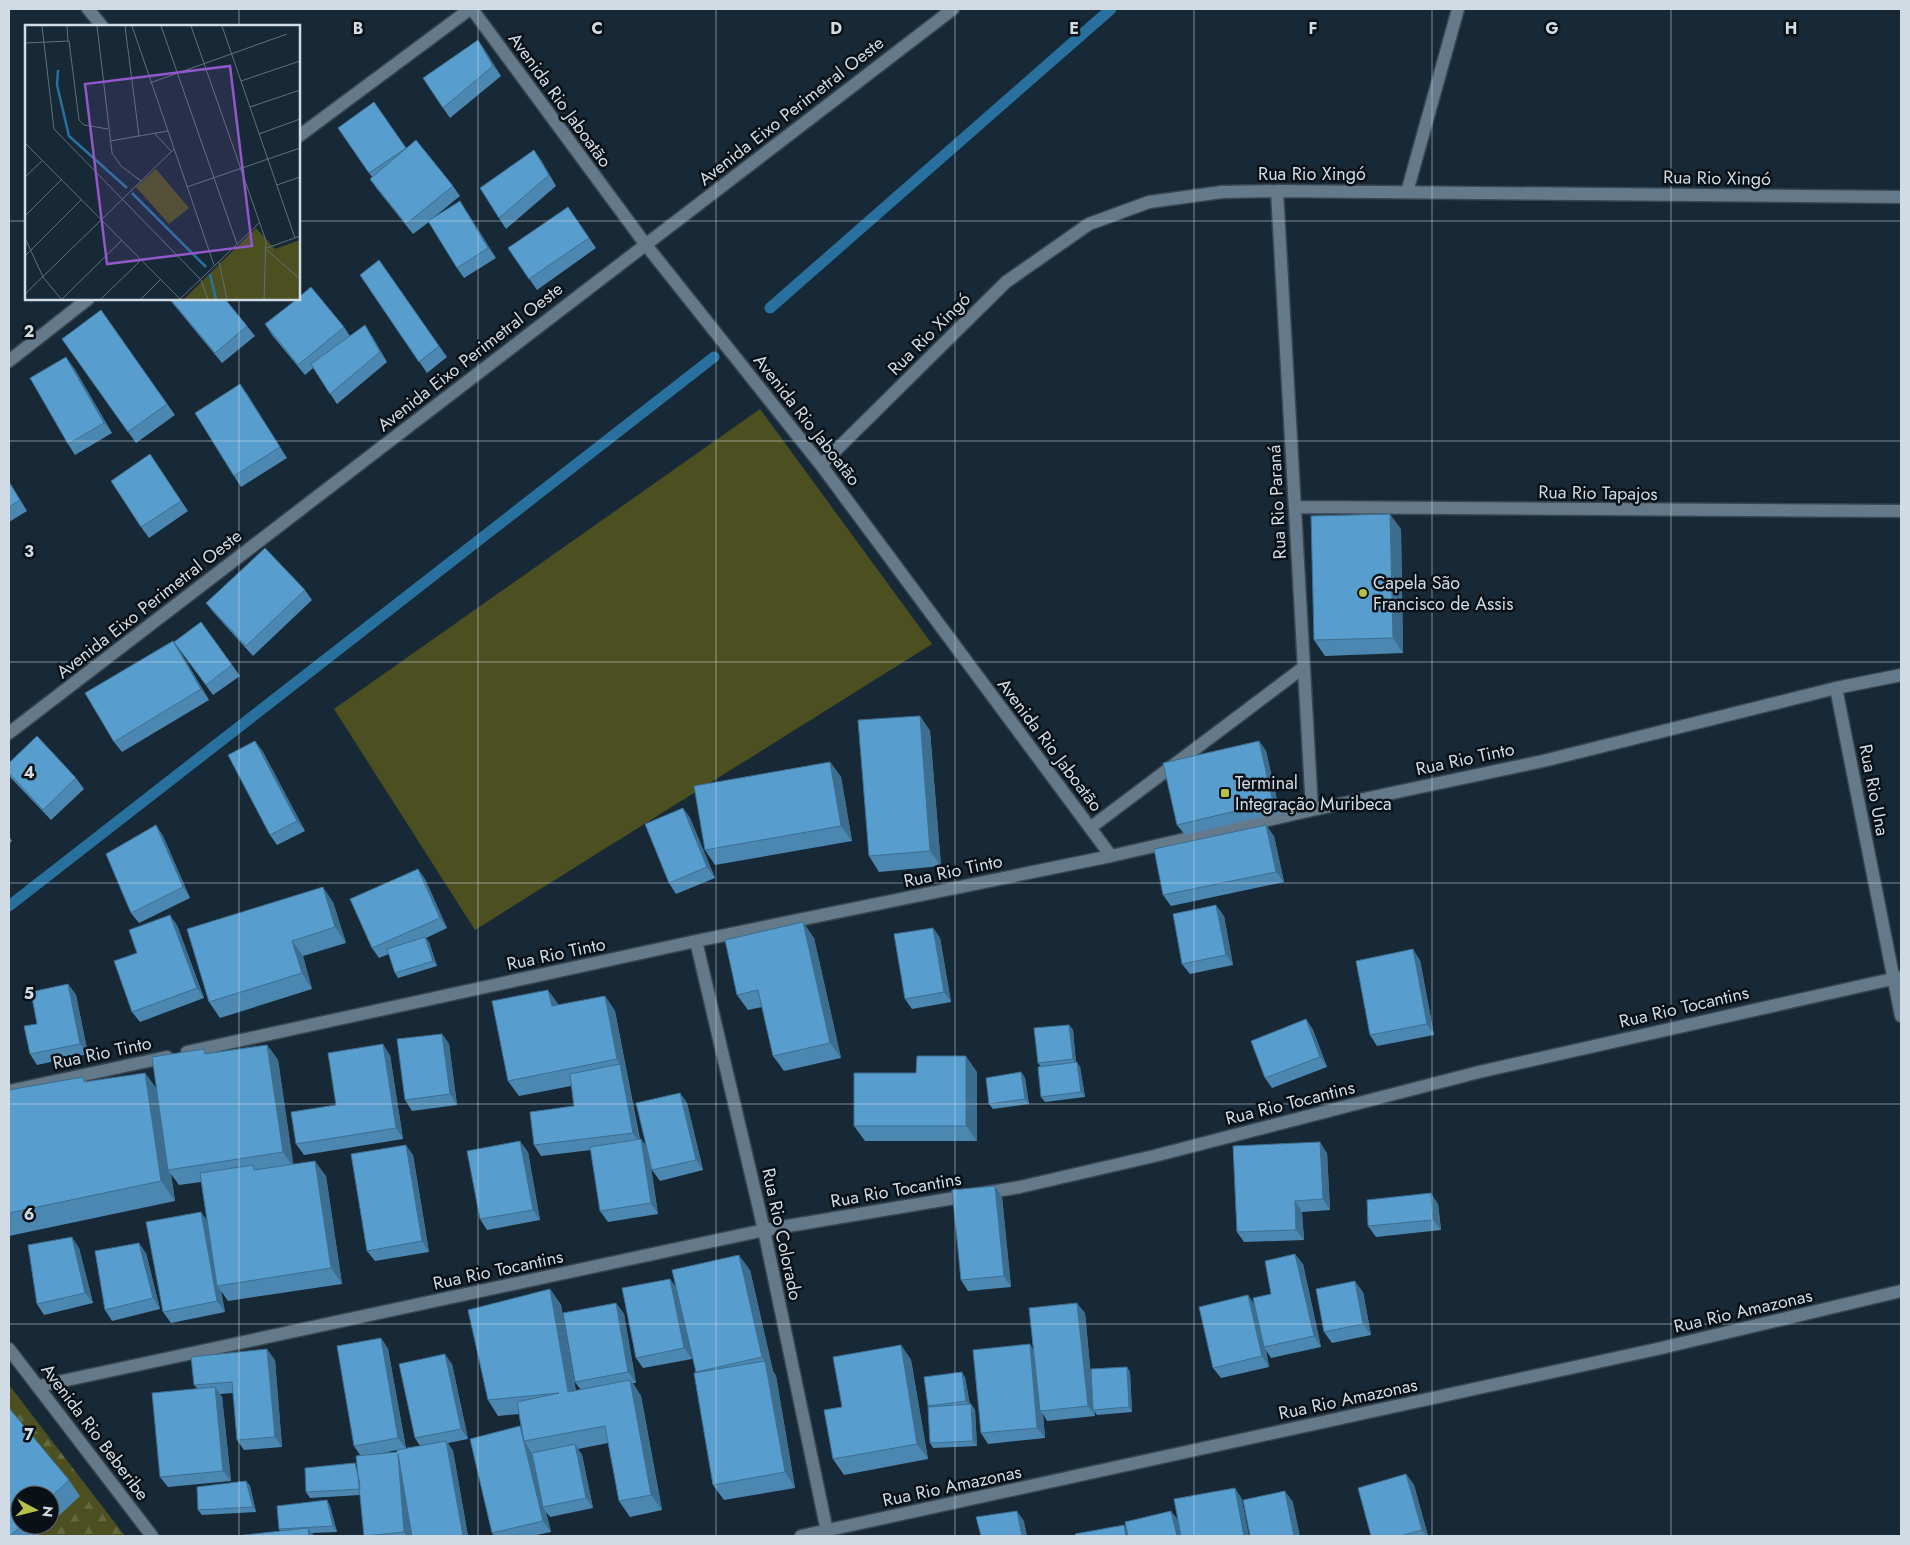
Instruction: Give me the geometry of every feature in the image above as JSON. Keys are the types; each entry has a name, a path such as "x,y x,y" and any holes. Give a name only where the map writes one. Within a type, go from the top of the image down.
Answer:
{"street":[{"path":"88,9 101,25"},
{"path":"300,135 471,9"},
{"name":"Avenida Rio Jaboatão","path":"471,9 646,244 821,465 1111,856"},
{"name":"Avenida Eixo Perimetral Oeste","path":"9,733 953,9"},
{"path":"1407,192 1458,9"},
{"name":"Rua Rio Xingó","path":"821,465 1006,282 1089,224 1148,202 1222,192 1277,191 1901,197"},
{"name":"Rua Rio Paraná","path":"1277,191 1312,810"},
{"path":"9,361 87,300"},
{"name":"Rua Rio Tapajos","path":"1295,507 1901,511"},
{"path":"1090,828 1304,667"},
{"name":"Rua Rio Tinto","path":"9,1091 696,941 1111,856 1312,810 1544,761 1836,688 1901,675"},
{"name":"Rua Rio Una","path":"1836,688 1897,978 1901,1016"},
{"name":"Rua Rio Colorado","path":"696,941 764,1230 827,1534"},
{"name":"Rua Rio Tocantins","path":"39,1386 764,1230 1020,1187 1154,1156 1488,1070 1897,978"},
{"name":"Rua Rio Amazonas","path":"801,1536 827,1534 1637,1354 1901,1291"},
{"name":"Avenida Rio Beberibe","path":"9,1349 152,1536"}],"green space":[{"path":"760,409 932,644 475,930 334,709"},
{"path":"9,1385 125,1536 9,1536"}],"building":[{"path":"478,40 493,66 443,108 423,78"},
{"path":"374,102 406,148 369,173 338,128"},
{"path":"416,140 453,186 406,224 370,179"},
{"path":"534,150 549,175 499,218 480,188"},
{"path":"460,201 488,248 457,268 428,221"},
{"path":"568,207 589,238 529,279 508,248"},
{"path":"379,260 439,346 419,362 360,275"},
{"path":"311,287 344,327 298,365 265,324 296,300 300,300 300,296"},
{"path":"171,300 226,300 247,326 215,353"},
{"path":"101,310 167,404 128,432 62,339"},
{"path":"365,325 380,352 330,394 311,364"},
{"path":"66,357 104,423 68,444 30,378"},
{"path":"240,384 280,447 234,476 195,413"},
{"path":"150,454 181,501 141,527 111,481"},
{"path":"9,482 20,500 9,507"},
{"name":"Capela São Francisco de Assis","path":"1390,514 1393,638 1314,640 1311,516"},
{"path":"265,548 305,590 246,646 206,603"},
{"path":"201,622 232,665 206,685 174,642"},
{"path":"173,641 201,689 114,742 85,693"},
{"path":"920,716 930,851 869,856 858,720"},
{"path":"37,736 76,778 43,810 9,773 9,763"},
{"path":"255,741 297,821 270,835 228,755"},
{"name":"Terminal Integração Muribeca","path":"1259,741 1273,802 1177,825 1163,763"},
{"path":"830,762 841,826 705,850 694,786"},
{"path":"683,808 707,867 669,883 645,824"},
{"path":"156,825 183,887 131,913 106,854"},
{"path":"1266,825 1276,872 1163,895 1154,849"},
{"path":"418,869 440,918 372,948 350,899"},
{"path":"323,887 335,927 292,941 302,973 209,1002 187,929"},
{"path":"1216,905 1226,955 1182,964 1173,914"},
{"path":"170,915 197,988 132,1012 114,961 137,953 129,930"},
{"path":"803,922 830,1043 773,1056 758,990 737,995 725,940"},
{"path":"933,928 944,992 905,999 894,934"},
{"path":"425,937 433,961 395,973 387,949"},
{"path":"1413,949 1427,1024 1370,1035 1356,961"},
{"path":"68,984 80,1044 30,1054 24,1026 37,1024 31,992"},
{"path":"548,990 552,1006 605,996 617,1059 508,1081 492,1001"},
{"path":"1306,1019 1320,1057 1265,1078 1251,1041"},
{"path":"1069,1025 1073,1059 1038,1063 1034,1028"},
{"path":"442,1034 450,1094 405,1100 397,1039"},
{"path":"383,1044 396,1128 296,1144 291,1112 336,1105 328,1053"},
{"path":"267,1045 283,1152 168,1170 152,1057 204,1049 205,1054"},
{"path":"917,1056 966,1056 966,1126 854,1126 854,1073 916,1073"},
{"path":"1077,1062 1081,1092 1041,1097 1038,1067"},
{"path":"620,1064 633,1133 534,1145 530,1112 574,1106 570,1074"},
{"path":"1021,1072 1025,1099 989,1104 986,1078"},
{"path":"145,1073 161,1181 9,1213 9,1090 83,1077 84,1082"},
{"path":"680,1093 696,1160 652,1170 636,1103"},
{"path":"641,1139 651,1203 600,1211 590,1147"},
{"path":"520,1141 533,1210 480,1219 467,1151"},
{"path":"1320,1142 1323,1199 1295,1201 1296,1230 1237,1232 1233,1146"},
{"path":"406,1145 422,1241 367,1251 351,1154"},
{"path":"315,1161 331,1268 217,1286 200,1173 253,1165 254,1170"},
{"path":"995,1186 1004,1276 961,1280 952,1190"},
{"path":"1431,1193 1433,1220 1368,1226 1367,1200"},
{"path":"201,1212 217,1301 163,1312 146,1222"},
{"path":"72,1237 85,1293 37,1304 28,1245"},
{"path":"139,1243 153,1298 105,1310 95,1251"},
{"path":"1295,1254 1314,1336 1264,1347 1253,1298 1271,1294 1265,1261"},
{"path":"739,1255 762,1357 696,1372 672,1270"},
{"path":"670,1279 684,1348 636,1358 622,1288"},
{"path":"1355,1281 1363,1324 1324,1332 1316,1289"},
{"path":"550,1289 568,1392 630,1380 651,1495 619,1501 605,1426 524,1441 517,1402 559,1393 488,1400 468,1310"},
{"path":"1248,1295 1262,1356 1213,1368 1199,1307"},
{"path":"616,1303 628,1372 575,1382 563,1313"},
{"path":"1077,1303 1088,1406 1040,1411 1029,1308"},
{"path":"381,1338 398,1438 354,1446 337,1346"},
{"path":"1030,1344 1037,1428 981,1433 973,1350"},
{"path":"901,1345 917,1444 833,1459 824,1410 842,1407 833,1357"},
{"path":"267,1349 275,1437 237,1440 232,1382 194,1385 191,1357"},
{"path":"445,1354 461,1429 415,1438 399,1364"},
{"path":"765,1361 785,1472 713,1485 694,1373"},
{"path":"1127,1367 1129,1407 1093,1410 1091,1369"},
{"path":"962,1372 966,1401 928,1406 924,1377"},
{"path":"215,1387 223,1471 160,1477 152,1393"},
{"path":"971,1404 973,1441 930,1443 928,1407"},
{"path":"9,1408 69,1480 60,1489 60,1485 10,1485 11,1535 9,1536"},
{"path":"520,1426 543,1521 492,1533 470,1439"},
{"path":"446,1441 463,1536 412,1536 398,1454 404,1532 364,1536 356,1456 397,1452 397,1450"},
{"path":"575,1444 586,1498 543,1507 532,1453"},
{"path":"355,1463 360,1489 306,1492 305,1468"},
{"path":"1406,1474 1422,1530 1400,1536 1371,1536 1358,1488"},
{"path":"246,1481 253,1507 198,1510 197,1487"},
{"path":"1235,1488 1244,1536 1181,1536 1174,1499"},
{"path":"1285,1491 1294,1536 1250,1536 1243,1500"},
{"path":"327,1500 333,1526 279,1529 277,1506"},
{"path":"1017,1511 1022,1536 981,1536 976,1517"},
{"path":"1171,1511 1177,1536 1128,1536 1125,1522"},
{"path":"1124,1525 1126,1536 1076,1536 1075,1534"},
{"path":"308,1528 309,1536 236,1536"}],"waterway":[{"path":"770,308 1111,9"},
{"path":"9,906 714,357"}],"place":[{"name":"Capela São Francisco de Assis","path":"1363,593"},
{"name":"Terminal Integração Muribeca","path":"1225,793"}]}
